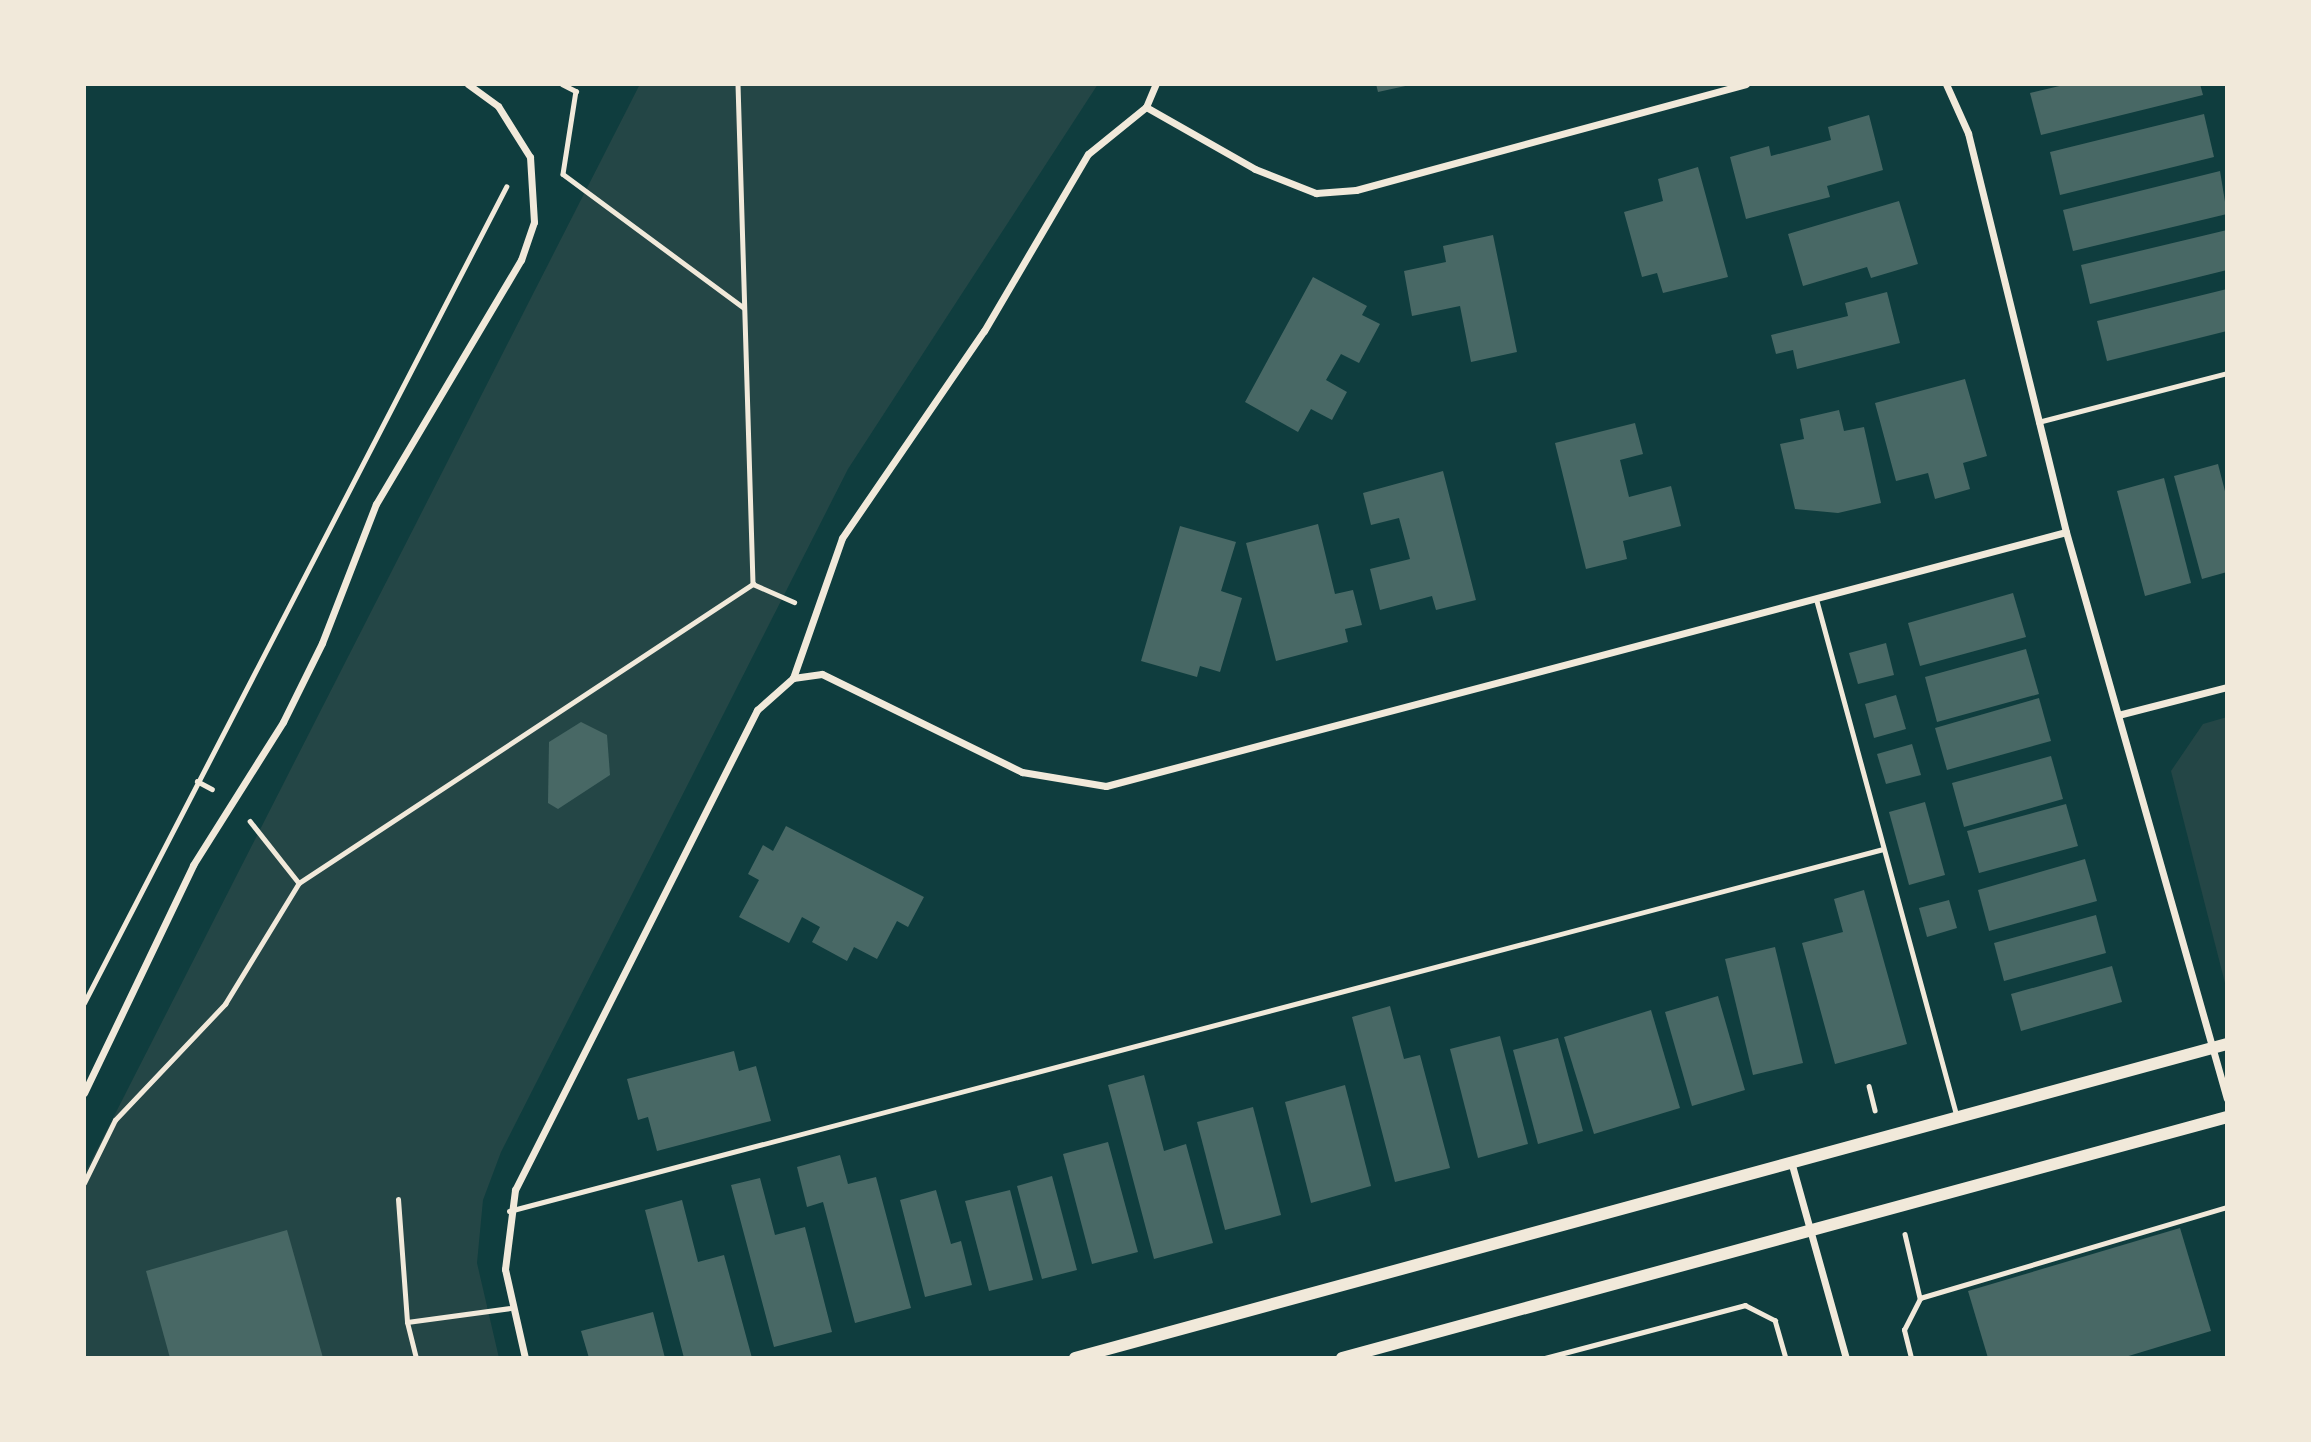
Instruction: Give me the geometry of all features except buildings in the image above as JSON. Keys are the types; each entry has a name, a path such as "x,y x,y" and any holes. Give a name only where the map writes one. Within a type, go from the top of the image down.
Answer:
{"street":[{"path":"84,1093 153,941 322,643 352,559 399,461 476,344 521,260 534,222 535,181 517,130 468,84"},
{"path":"525,1358 510,1308 505,1269 509,1211 527,1164 757,710 793,678 812,609 842,538 984,331 1059,196 1088,154 1146,107 1156,84"},
{"path":"1146,107 1255,169 1316,193 1356,190 1746,84"},
{"path":"1946,84 1968,133 2066,532 2122,714 2227,1099"},
{"path":"793,678 822,674 1022,772 1068,785 1106,786 2066,532"},
{"path":"2122,714 2227,687"},
{"path":"1075,1358 1958,1121 2227,1044"},
{"path":"1342,1358 1811,1234 2227,1117"},
{"path":"1792,1166 1846,1358"}],"lane":[{"path":"2038,422 2227,373"},
{"path":"1816,598 1958,1121"},
{"path":"509,1211 1883,849"},
{"path":"398,1199 407,1322 416,1358"},
{"path":"407,1322 510,1308"}],"path":[{"path":"562,84 576,91 563,174"},
{"path":"738,84 752,584"},
{"path":"84,1003 499,191 563,174"},
{"path":"563,174 745,308"},
{"path":"752,584 812,609"},
{"path":"84,1183 115,1120 232,995 299,883 752,584"},
{"path":"197,781 234,800 299,883"},
{"path":"1911,1358 1904,1330 1920,1298 2227,1207"},
{"path":"1545,1358 1745,1305 1775,1320 1786,1358"}],"shaded area":[{"path":"640,84 1098,84 848,469 501,1152 483,1200 477,1263 499,1358 84,1358 84,1175"},
{"path":"2227,717 2227,991 2171,771 2203,724"}]}
